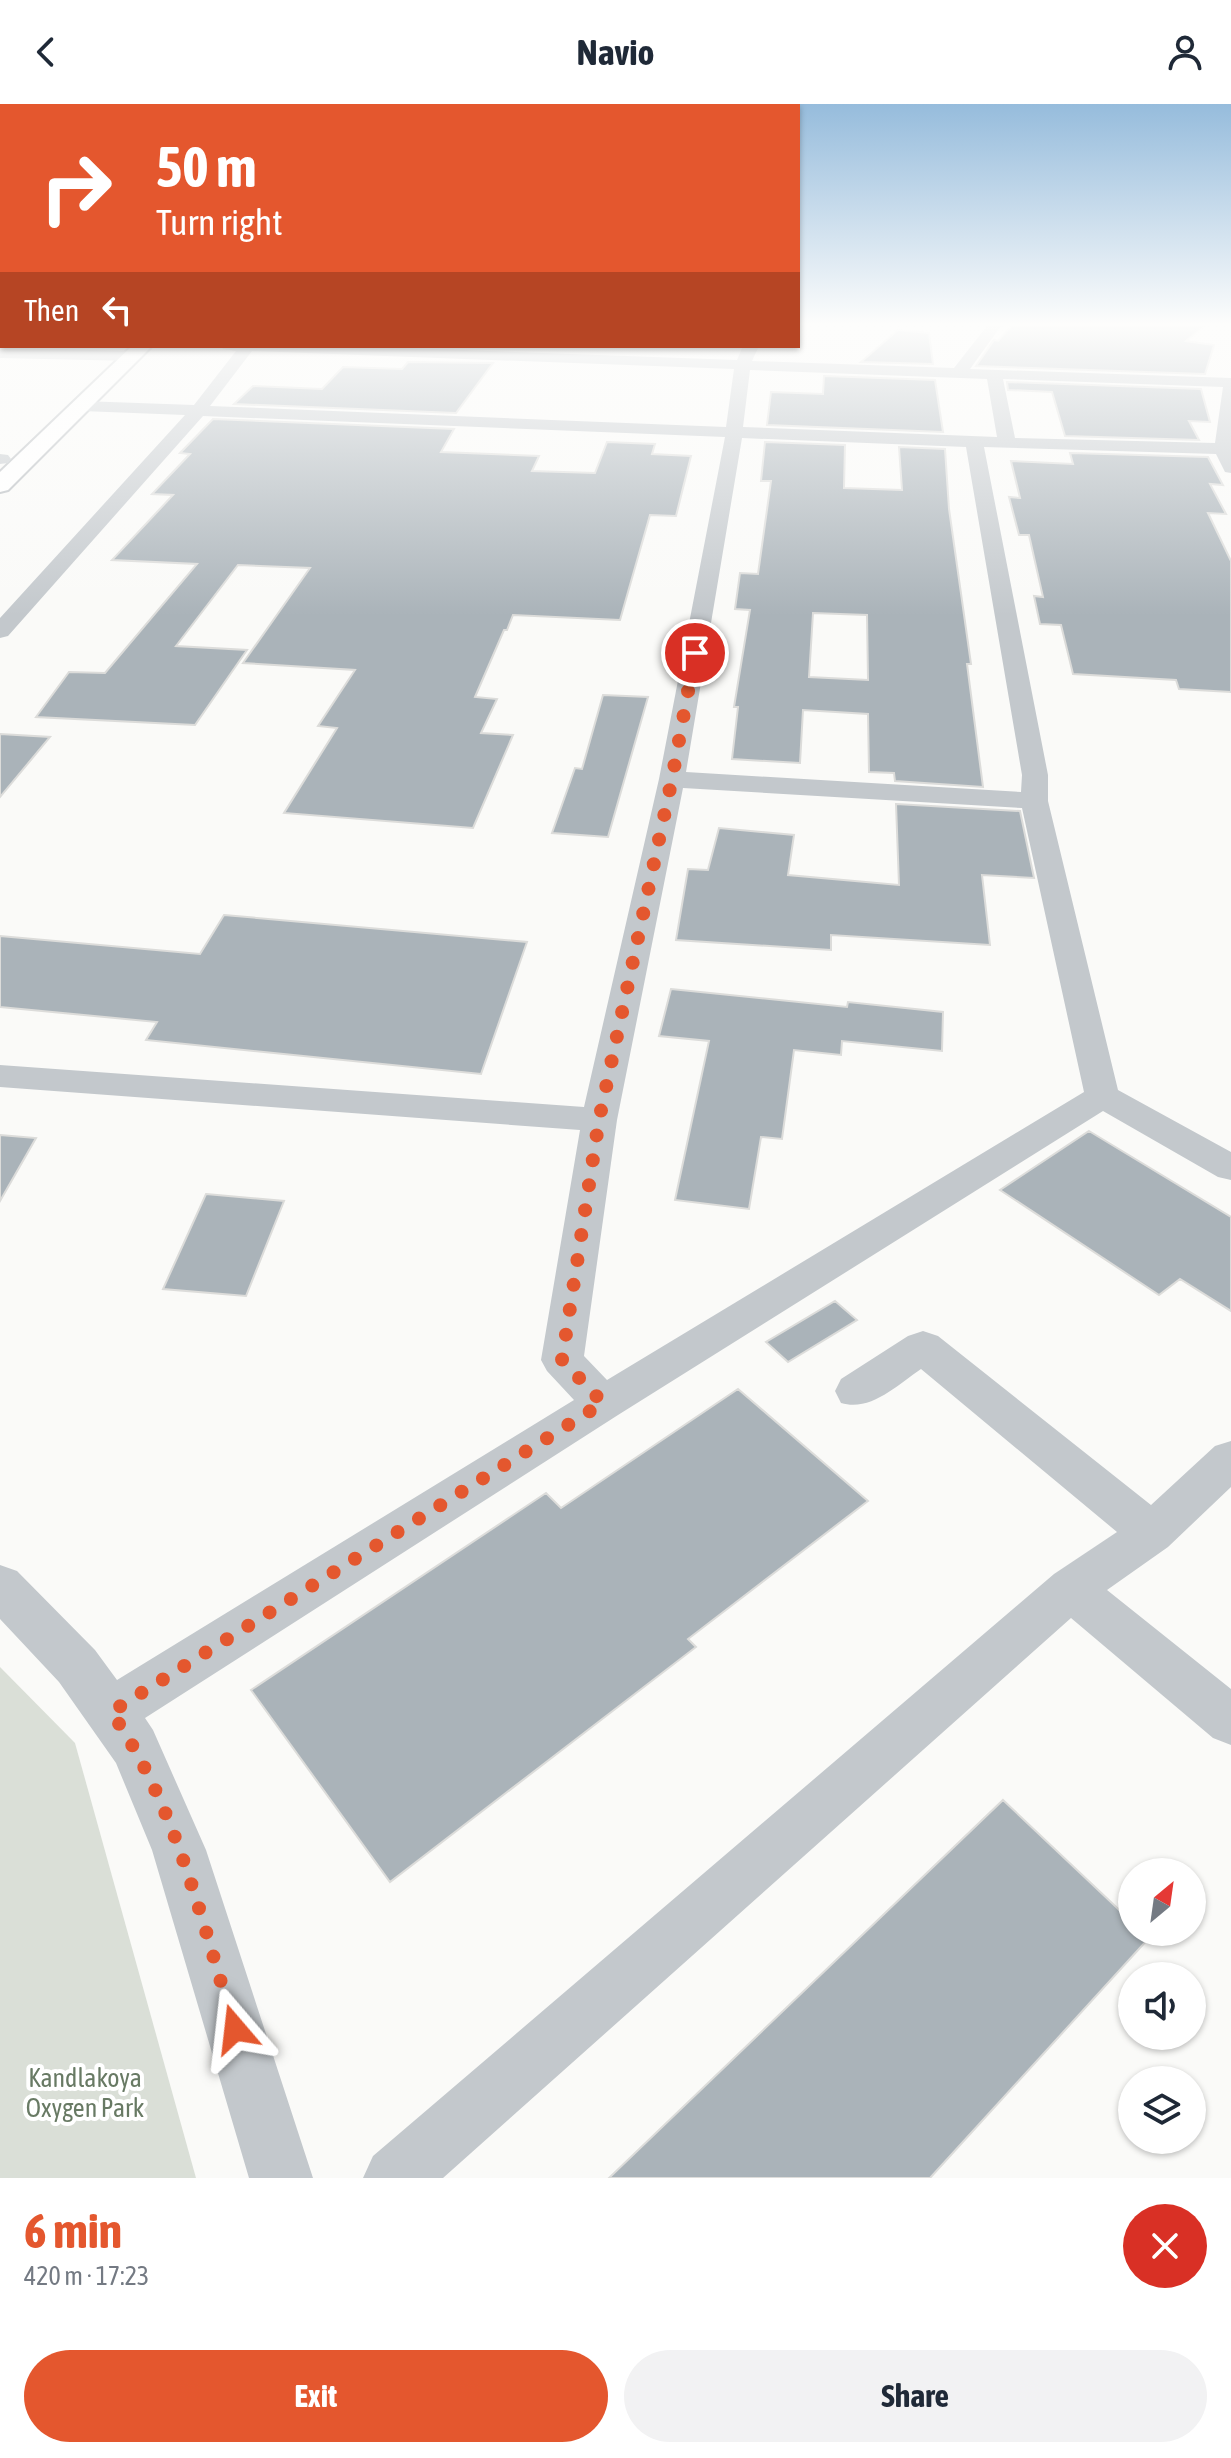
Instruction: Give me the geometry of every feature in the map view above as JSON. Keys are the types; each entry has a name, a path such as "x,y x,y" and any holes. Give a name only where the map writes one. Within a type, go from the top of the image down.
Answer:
{"highway":[{"path":"1,459 43,423"},
{"path":"0,485 65,423"}],"street":[{"path":"0,631 187,423"},
{"path":"485,423 1227,449"},
{"path":"603,1403 562,1360 599,1120 672,779 736,423"},
{"path":"1003,423 1007,443"},
{"path":"1229,423 1227,449 1231,468"},
{"path":"974,442 1035,775 1034,801 1102,1096 1231,1168"},
{"path":"672,779 1034,801"},
{"path":"0,1076 599,1120"},
{"path":"111,1712 603,1403 1102,1096"},
{"path":"856,1391 923,1347 1152,1533"},
{"path":"395,2178 1071,1589 1152,1533 1231,1459"},
{"path":"0,1586 77,1666 135,1747 179,1850 281,2178"},
{"path":"1071,1589 1231,1721"}],"green space":[{"name":"Kandlakoya Oxygen Park","path":"0,1667 75,1743 196,2178 0,2178"}],"building":[{"path":"209,423 304,423 454,429 441,452 539,456 532,471 595,473 607,442 655,444 652,454 691,456 676,516 650,515 620,620 513,615 507,630 504,630 475,697 497,699 481,733 513,735 473,828 284,813 337,728 318,726 355,670 243,663 310,568 238,565 176,646 247,650 195,725 36,717 69,672 105,673 197,564 112,560 173,495 152,494 190,454 180,453"},
{"path":"942,423 943,432 767,425"},
{"path":"1061,423 1190,423 1199,440 1065,436"},
{"path":"765,442 845,445 844,488 902,490 899,447 945,449 949,509 971,664 967,664 983,787 895,781 894,773 869,772 868,714 803,710 800,763 732,759 738,707 734,707 750,610 735,609 740,573 758,574 771,481 761,481","holes":["813,613 867,615 868,680 809,677"]},
{"path":"1070,453 1208,457 1223,485 1210,484 1226,514 1208,513 1231,561 1231,692 1179,689 1176,680 1073,674 1061,625 1040,624 1034,596 1043,597 1029,535 1019,535 1009,497 1020,498 1011,461 1073,464"},
{"path":"603,695 648,697 608,837 552,833 575,768 582,769"},
{"path":"0,734 50,737 0,797"},
{"path":"896,804 1020,811 1034,878 982,875 990,945 831,935 831,950 676,940 688,869 708,870 719,828 794,835 788,875 899,885"},
{"path":"224,915 527,942 481,1074 146,1040 157,1022 0,1007 0,936 200,954"},
{"path":"671,989 847,1007 848,1002 943,1012 942,1051 842,1041 841,1055 794,1050 782,1139 761,1137 749,1209 675,1200 709,1041 659,1036"},
{"path":"1089,1131 1231,1217 1231,1311 1180,1279 1159,1295 1000,1190"},
{"path":"0,1135 36,1138 0,1201"},
{"path":"206,1194 284,1201 246,1296 163,1289"},
{"path":"835,1301 857,1320 788,1362 766,1342"},
{"path":"738,1389 868,1501 688,1639 696,1647 390,1882 251,1690 546,1493 561,1508"},
{"path":"1003,1800 1118,1909 1118,1946 1142,1946 1127,1962 1118,1962 1118,1972 930,2178 609,2178"}],"route":[{"path":"235,2029 179,1850 135,1747 111,1712 603,1403 562,1360 599,1120 672,779 695,653"}]}
